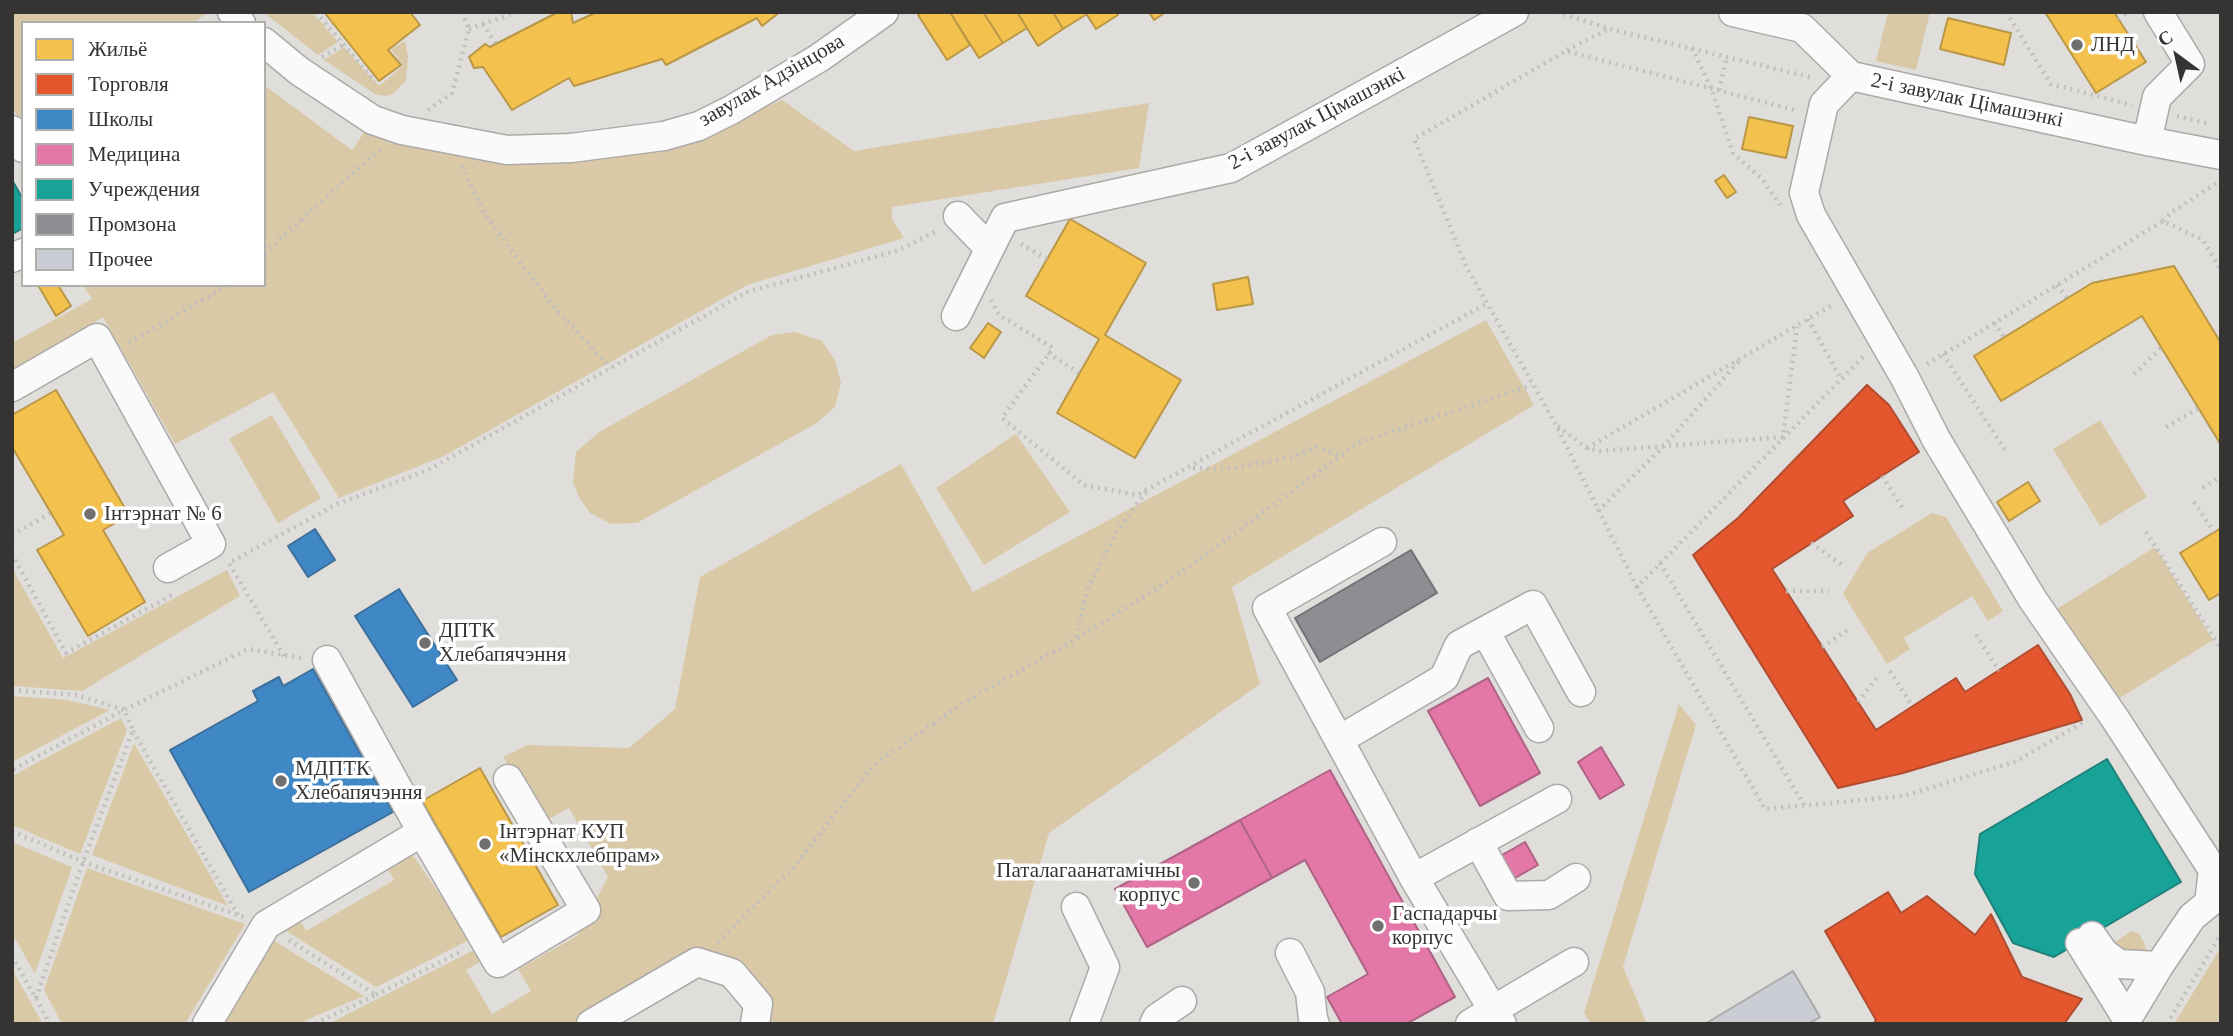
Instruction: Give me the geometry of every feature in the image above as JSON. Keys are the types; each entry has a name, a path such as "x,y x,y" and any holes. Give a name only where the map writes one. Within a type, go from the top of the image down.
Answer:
{"street":[{"name":"завулак Адзінцова","path":"266,44 299,71 373,120 402,130 507,150 571,148 664,136 699,126 819,58 884,12"},
{"name":"2-і завулак Цімашэнкі","path":"956,316 1005,218 1231,168 1514,12"},
{"name":"2-і завулак Цімашэнкі","path":"1733,12 1802,28 1851,76 2221,155"},
{"path":"2147,141 2157,97 2190,64 2158,12"},
{"path":"1851,76 1824,104 1804,193 1811,215 1937,439 2033,600 2054,651 2116,720 2213,870 2215,907 2192,917 2127,1021"},
{"path":"958,216 989,248"},
{"path":"12,387 97,338 211,544 175,578"},
{"path":"1382,542 1267,608 1488,1019 1574,962"},
{"path":"1339,740 1444,678 1459,645 1533,605 1581,692"},
{"path":"1485,631 1539,728"},
{"path":"327,660 498,963 586,910 508,779"},
{"path":"1414,878 1557,799"},
{"path":"207,1024 266,925 422,832"},
{"path":"1478,842 1508,896 1549,895 1576,878"},
{"path":"1076,907 1105,967 1084,1024"},
{"path":"2127,1021 2086,939 2119,964 2159,966"},
{"path":"1290,953 1310,992 1315,1024"},
{"path":"591,1024 698,962 732,973 758,1004 755,1024"},
{"path":"1154,1024 1157,1018 1182,1001"}],"path":[{"path":"316,12 366,68 375,82"},
{"path":"452,93 469,29 462,12"},
{"path":"469,29 517,12"},
{"path":"1557,12 1611,29 1814,78 1811,89"},
{"path":"2006,12 2051,84 2221,127"},
{"path":"2118,19 2128,12"},
{"path":"483,24 496,44"},
{"path":"1611,29 1566,51 1414,139 1466,266 1556,425 1637,587 1765,808 1904,796 2017,761 2094,716"},
{"path":"319,60 344,44"},
{"path":"1692,48 1712,88 1733,153 1763,180 1785,214"},
{"path":"1566,51 1803,112"},
{"path":"1719,90 1727,56"},
{"path":"449,140 484,213 556,310 611,368"},
{"path":"266,251 388,141"},
{"path":"1905,378 2163,221 2172,212 2221,180"},
{"path":"2163,221 2203,240 2221,270"},
{"path":"217,569 337,504 428,470 747,292 896,251 935,232 943,241"},
{"path":"977,274 999,315 1053,348 1002,418 1084,485 1137,495 1486,304"},
{"path":"2057,285 2067,298"},
{"path":"107,356 225,287"},
{"path":"1587,448 1841,300"},
{"path":"1808,319 1841,379"},
{"path":"1994,323 2004,337"},
{"path":"1783,437 1797,326"},
{"path":"2134,374 2161,348"},
{"path":"1048,353 1079,373"},
{"path":"1637,587 1867,353"},
{"path":"1943,354 2005,450"},
{"path":"1598,511 1664,446 1743,357"},
{"path":"698,962 793,868 874,765 962,703 1077,638 1170,580 1360,442 1532,385"},
{"path":"2166,427 2199,408"},
{"path":"1556,425 1587,448 1600,452 1783,437"},
{"path":"1190,468 1227,469 1293,457 1316,447 1341,456"},
{"path":"1882,476 1903,509"},
{"path":"2203,488 2221,476"},
{"path":"1077,638 1087,592 1118,528 1146,492"},
{"path":"2194,502 2214,532"},
{"path":"12,535 51,513"},
{"path":"2146,532 2221,649"},
{"path":"1811,543 1845,567"},
{"path":"12,554 66,653 175,578"},
{"path":"229,563 284,656"},
{"path":"1660,563 1804,805"},
{"path":"1786,591 1829,591"},
{"path":"1822,647 1851,628"},
{"path":"1976,635 1999,671"},
{"path":"12,770 124,710 248,649 327,660"},
{"path":"1890,671 1912,706"},
{"path":"1858,702 1879,675"},
{"path":"12,690 76,695 124,710 239,915"},
{"path":"36,998 133,730"},
{"path":"12,831 83,862 266,925 376,995"},
{"path":"2167,1024 2221,934"},
{"path":"314,1024 484,939"},
{"path":"12,956 50,1024"}],"shaded area":[{"path":"12,12 208,12 196,21 21,21 21,122 12,106"},
{"path":"263,12 312,12 338,42 318,55"},
{"path":"1888,12 1930,12 1916,70 1876,61"},
{"path":"405,41 408,56 406,80 393,94 386,96 375,94 324,60 344,47 379,86 403,66 391,49"},
{"path":"266,86 352,150 365,131 499,156 726,124 782,100 854,151 1149,103 1139,168 892,207 892,219 904,238 747,285 444,456 339,498 273,392 175,444 103,317 12,373 12,343 92,299 84,287 266,287"},
{"path":"1486,320 1534,405 1232,587 1260,684 1049,833 993,1024 768,1024 764,1002 687,958 575,1024 328,1024 474,950 480,962 466,970 492,1014 531,991 518,969 577,936 608,877 569,808 543,822 503,757 527,745 629,748 675,709 700,577 901,464 973,592"},
{"path":"795,332 822,341 835,360 841,383 835,407 817,423 637,523 611,524 590,513 573,482 576,452 599,432 772,335"},
{"path":"272,415 321,498 278,523 229,439"},
{"path":"2100,420 2147,497 2100,526 2053,449"},
{"path":"1016,434 1070,512 984,565 936,488"},
{"path":"1932,513 1946,517 2003,611 1988,621 1972,596 1904,638 1910,649 1887,664 1843,594 1867,553"},
{"path":"2155,547 2213,640 2115,701 2057,609"},
{"path":"12,568 63,658 227,570 240,596 82,691 12,686"},
{"path":"12,696 67,700 110,710 12,762"},
{"path":"1679,704 1696,725 1623,967 1647,1024 1591,1024 1584,1013"},
{"path":"121,718 127,730 80,854 12,825 12,776"},
{"path":"134,743 228,906 92,855"},
{"path":"12,842 72,867 35,974 12,933"},
{"path":"407,847 471,939 376,987 275,924 296,914 306,931 394,880 383,861"},
{"path":"87,868 245,924 185,1024 62,1024 44,990"},
{"path":"2132,931 2139,934 2145,944 2146,951 2142,955 2134,956 2114,947 2116,941"},
{"path":"271,939 364,996 306,1020 304,1024 217,1024"},
{"path":"2221,947 2221,1024 2174,1024"},
{"path":"12,969 43,1024 12,1023"}],"building: Жильё":[{"path":"324,12 410,12 420,25 388,50 401,65 379,81"},
{"path":"558,12 571,12 573,23 597,12 780,12 762,26 757,18 666,65 662,59 574,86 569,78 512,110 483,67 474,68 469,57 485,44 490,47"},
{"path":"922,12 950,12 970,45 947,60 918,15"},
{"path":"983,12 1003,43 979,58 951,14"},
{"path":"983,12 1017,12 1027,28 1003,43"},
{"path":"1017,12 1053,12 1063,29 1038,46"},
{"path":"1053,12 1085,12 1087,14 1063,29"},
{"path":"1085,12 1116,12 1118,15 1096,29"},
{"path":"1149,12 1166,12 1154,20"},
{"path":"2045,12 2114,12 2146,62 2096,93"},
{"path":"1948,18 2011,33 2004,65 1940,49"},
{"path":"1749,117 1793,126 1786,158 1742,149"},
{"path":"1724,175 1736,192 1727,198 1715,181"},
{"path":"1070,219 1146,263 1105,335 1181,380 1135,458 1057,413 1099,339 1026,296"},
{"path":"2174,266 2221,343 2221,445 2142,316 2001,401 1974,356 2092,283"},
{"path":"1248,277 1253,304 1217,310 1213,284"},
{"path":"39,287 59,287 71,306 56,316"},
{"path":"988,323 1001,332 984,358 970,348"},
{"name":"Інтэрнат № 6","path":"56,390 129,515 103,530 145,602 88,636 37,550 64,535 12,447 12,415"},
{"path":"2028,482 2040,501 2009,521 1997,502"},
{"path":"2221,528 2221,593 2209,600 2180,553"},
{"name":"Інтэрнат КУП «Мінскхлебпрам»","path":"480,768 558,905 501,937 422,801"}],"building: Торговля":[{"path":"1867,385 1889,405 1919,452 1843,501 1853,516 1772,569 1876,730 1956,678 1965,692 2038,645 2070,694 2082,720 1903,773 1838,788 1693,555 1738,518"},
{"path":"1888,892 1901,913 1927,896 1975,935 1991,914 2022,977 2082,999 2064,1024 1873,1024 1876,1020 1825,931"}],"building: Школы":[{"path":"315,529 335,560 308,577 288,546"},
{"path":"399,589 457,680 413,707 355,616"},
{"name":"МДПТК Хлебапячэння","path":"313,669 393,812 249,892 170,750 258,701 253,691 279,677 283,686"}],"building: Медицина":[{"path":"1488,678 1540,773 1480,806 1428,711"},
{"path":"1601,747 1624,785 1600,799 1578,762"},
{"name":"Гаспадарчы корпус","path":"1330,770 1455,997 1406,1024 1342,1024 1327,997 1368,974 1305,860 1272,878 1240,820"},
{"name":"Паталагаанатамічны корпус","path":"1240,820 1272,878 1147,947 1115,889"},
{"path":"1525,842 1538,865 1508,882 1495,859"}],"building: Учреждения":[{"path":"12,180 21,196 21,229 12,234"},
{"path":"2107,759 2181,882 2054,957 2013,943 1975,874 1980,834"}],"building: Промзона":[{"path":"1411,550 1437,593 1320,662 1295,618"}],"building: Прочее":[{"path":"1793,971 1820,1017 1808,1024 1705,1024"}],"place":[{"name":"ЛНД","path":"2077,45"},
{"name":"Інтэрнат № 6","path":"90,514"},
{"name":"ДПТК Хлебапячэння","path":"425,643"},
{"name":"МДПТК Хлебапячэння","path":"281,781"},
{"name":"Інтэрнат КУП «Мінскхлебпрам»","path":"485,844"},
{"name":"Паталагаанатамічны корпус","path":"1194,883"},
{"name":"Гаспадарчы корпус","path":"1378,926"}]}
